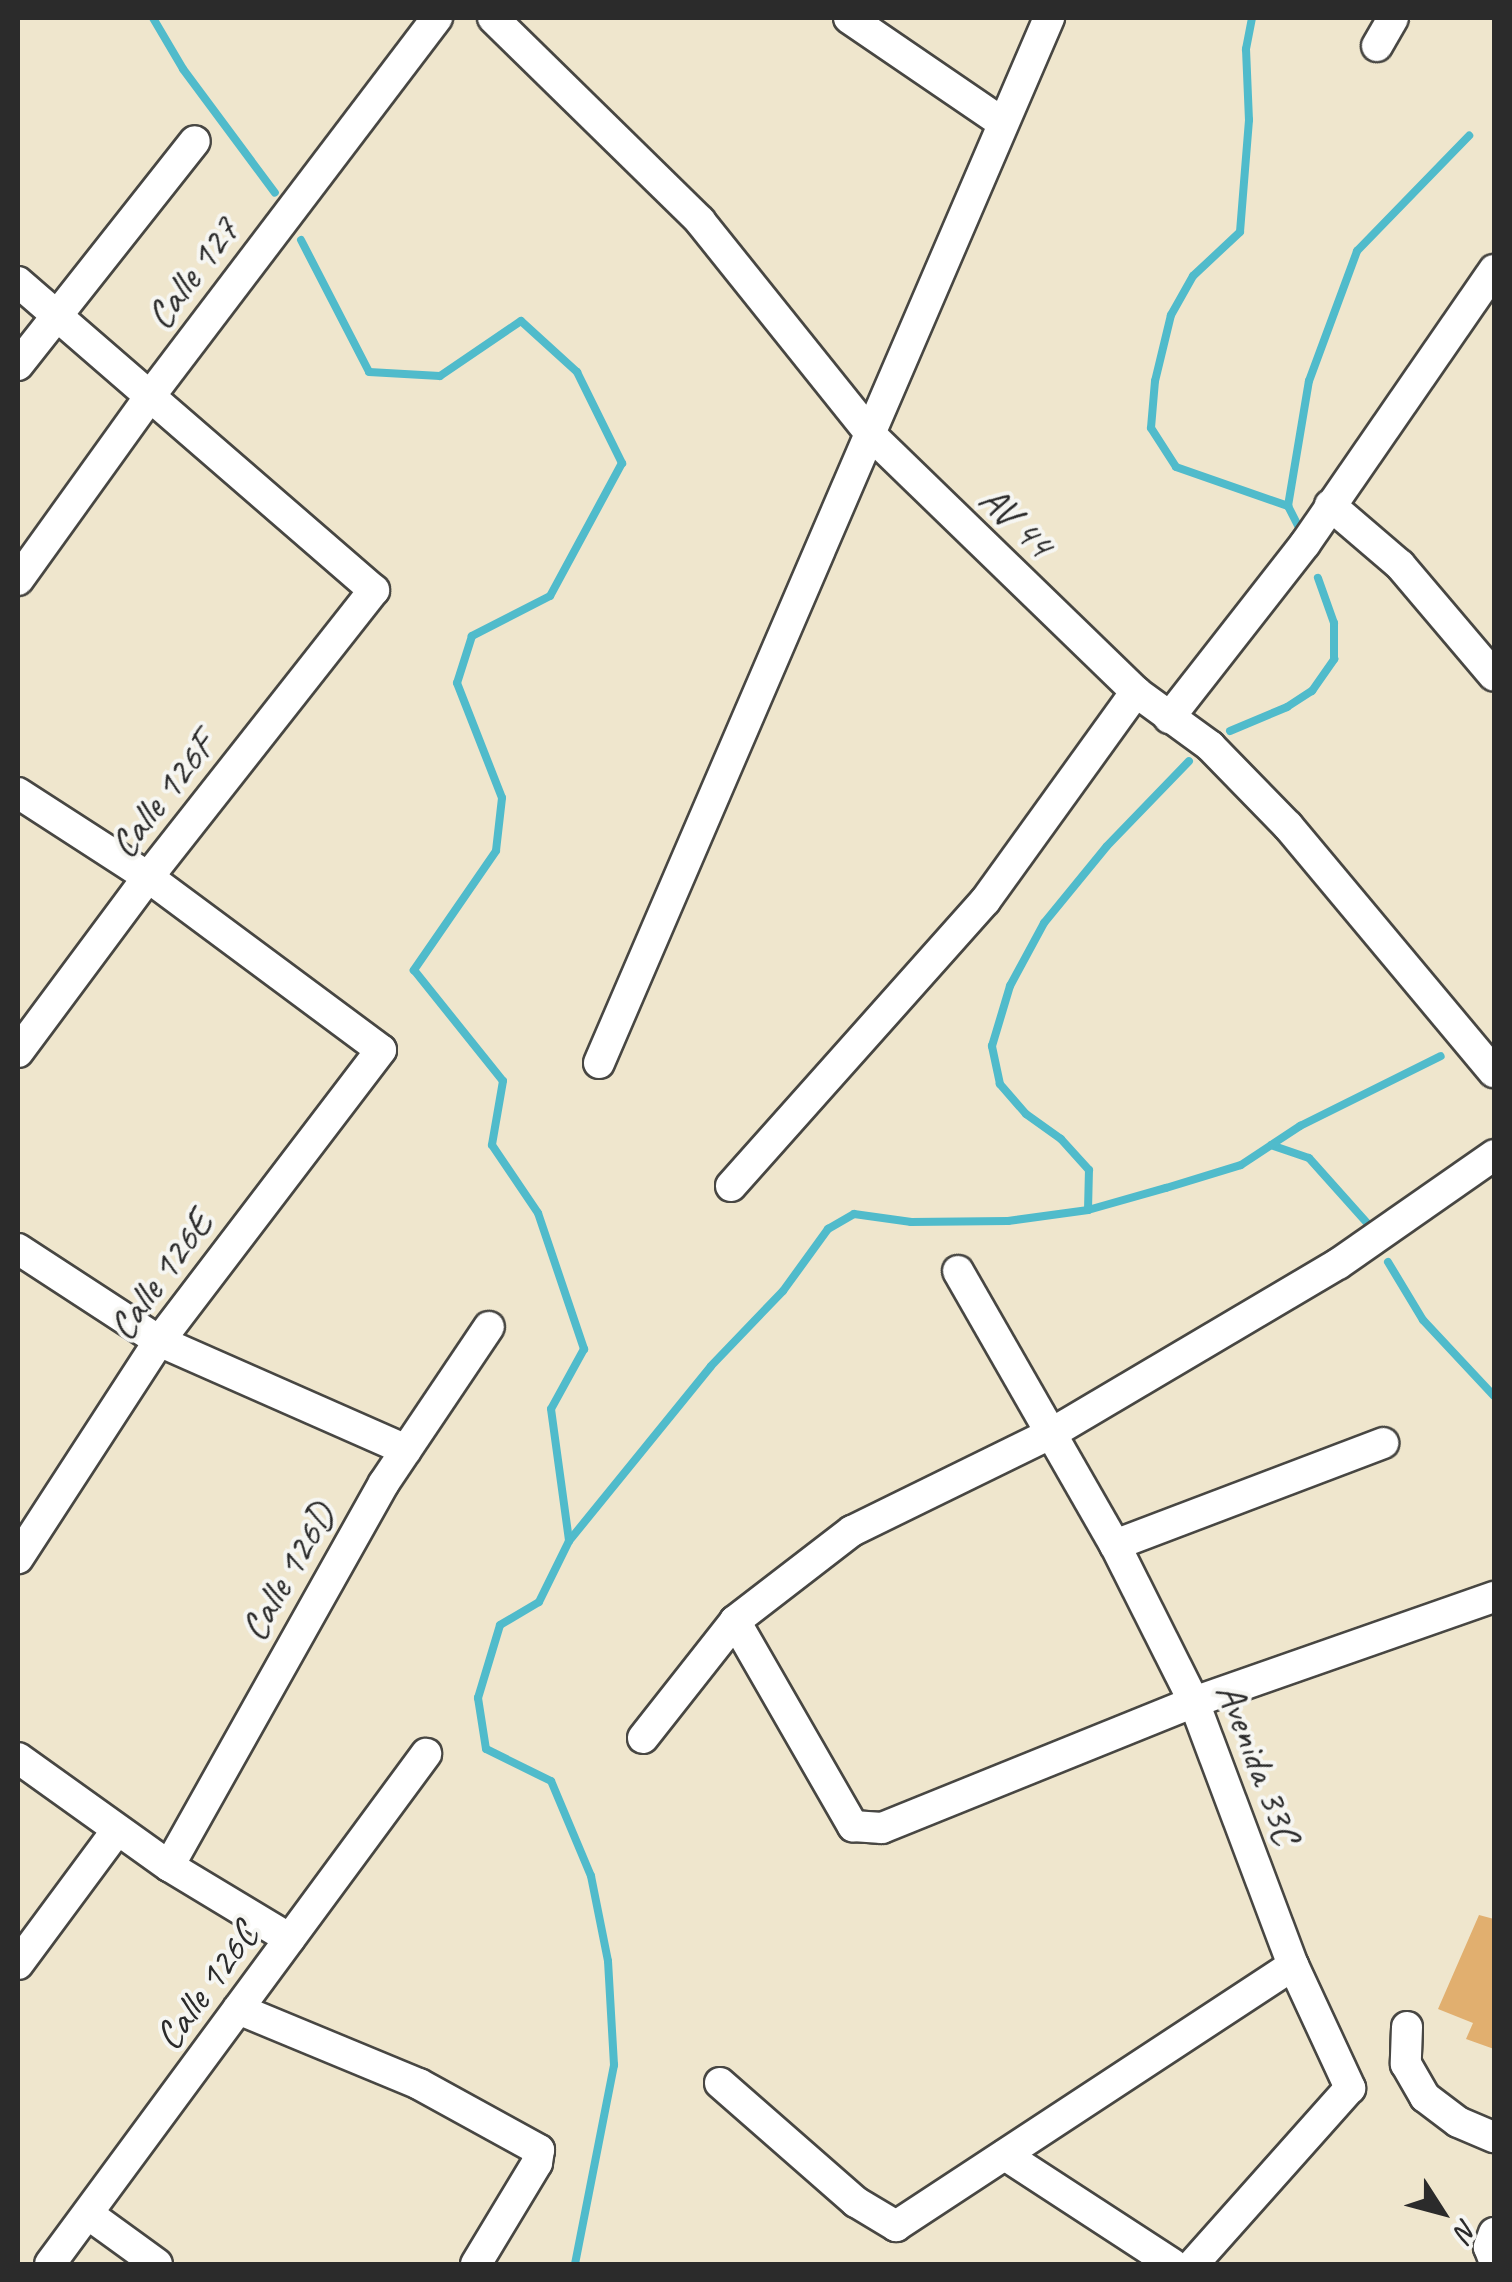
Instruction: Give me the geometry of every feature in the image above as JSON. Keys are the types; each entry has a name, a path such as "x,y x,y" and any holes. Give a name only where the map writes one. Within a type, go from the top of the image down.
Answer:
{"street":[{"name":"Calle 127","path":"18,580 150,396 437,18"},
{"name":"AV 44","path":"493,18 700,221 872,436 1136,692 1210,746 1288,826 1494,1072"},
{"path":"849,18 1003,123"},
{"path":"599,1063 1050,18"},
{"path":"1376,46 1393,18"},
{"path":"18,365 195,140"},
{"path":"1169,718 1305,544 1494,270"},
{"path":"18,282 150,396"},
{"name":"Calle 126F","path":"18,1052 148,877 374,590 150,396"},
{"path":"1330,505 1400,565 1494,676"},
{"path":"732,1186 986,902 1136,692"},
{"path":"18,793 148,877"},
{"name":"Calle 126E","path":"18,1558 158,1341 381,1050 148,877"},
{"path":"643,1738 734,1621 852,1531 1052,1433 1338,1264 1494,1154"},
{"path":"18,1249 158,1341 406,1450"},
{"name":"Avenida 33C","path":"958,1271 1115,1545 1194,1702 1293,1965 1350,2088 1193,2264"},
{"name":"Calle 126D","path":"169,1866 270,1680 406,1450 489,1326"},
{"path":"1115,1545 1383,1442"},
{"path":"734,1621 853,1826 882,1828 1194,1702 1494,1597"},
{"name":"Calle 126C","path":"50,2264 426,1754"},
{"path":"18,1758 169,1866 290,1938"},
{"path":"18,1964 117,1830"},
{"path":"720,2083 856,2202 896,2226 1293,1965"},
{"path":"238,2009 419,2084 539,2150 537,2163 476,2264"},
{"path":"1407,2028 1406,2064 1425,2097 1458,2122 1494,2137"},
{"path":"1005,2154 1172,2264"},
{"path":"88,2214 158,2264"},
{"path":"1494,2233 1489,2247 1494,2260"}],"building":[{"path":"1479,1915 1494,1919 1494,2049 1466,2039 1473,2023 1438,2009"}],"waterway":[{"path":"153,18 183,69 275,193"},
{"path":"1252,18 1246,49 1249,120 1240,232 1193,276 1171,315 1155,381 1151,428 1176,467 1288,506 1299,528"},
{"path":"1288,506 1309,381 1357,251 1469,136"},
{"path":"301,240 369,372 440,376 521,321 577,372 622,463 550,596 472,636 457,683 502,798 496,851 414,970 503,1081 492,1145 538,1213 584,1349 551,1409 569,1541"},
{"path":"1230,731 1287,707 1312,691 1334,659 1334,623 1318,578"},
{"path":"1088,1210 1089,1170 1061,1139 1026,1114 1000,1084 992,1046 1010,986 1044,923 1107,846 1189,761"},
{"path":"575,2264 614,2065 608,1961 591,1876 551,1781 486,1749 478,1698 500,1625 539,1602 569,1541 711,1366 783,1291 828,1229 854,1214 911,1222 1008,1221 1088,1210 1166,1188 1241,1165 1300,1126 1441,1056"},
{"path":"1271,1145 1309,1158 1369,1225"},
{"path":"1388,1262 1423,1320 1494,1396"}]}
